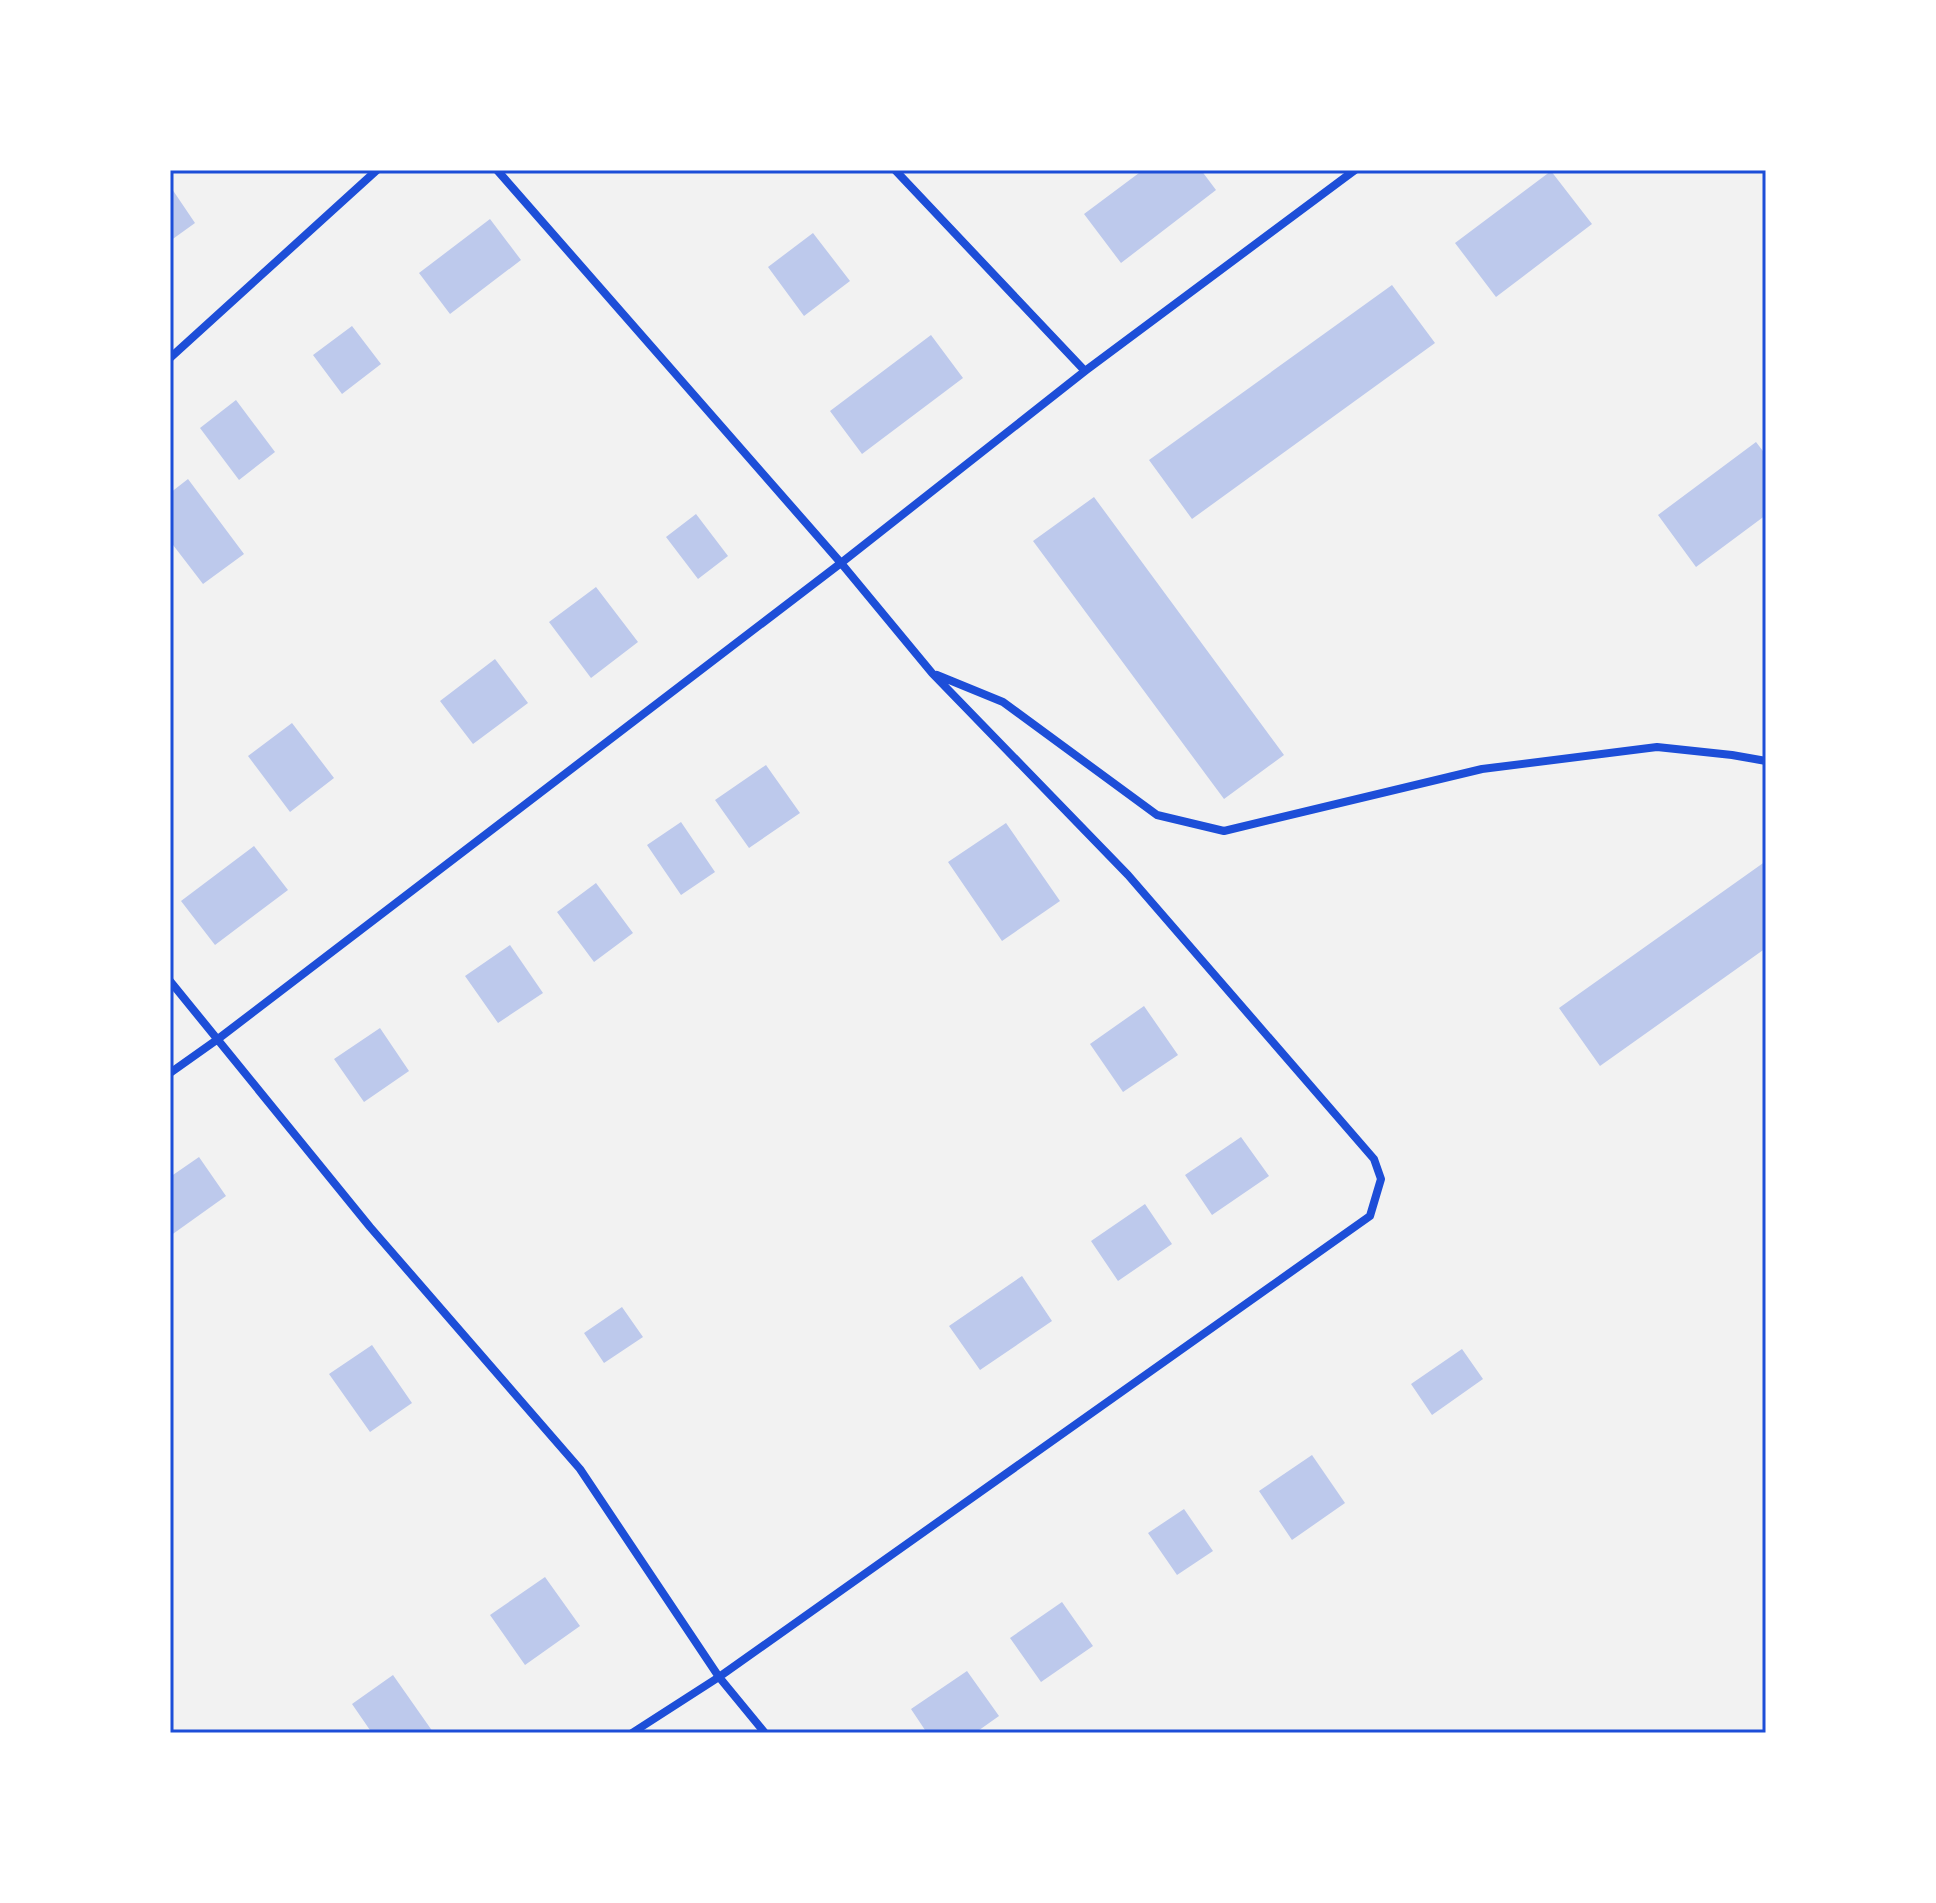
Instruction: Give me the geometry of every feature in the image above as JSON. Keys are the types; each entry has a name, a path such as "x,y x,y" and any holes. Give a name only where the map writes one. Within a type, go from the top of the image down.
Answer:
{"street":[{"path":"170,358 377,170"},
{"path":"497,170 841,563 932,673 1128,875 1374,1159 1381,1179 1370,1216 719,1677 632,1733"},
{"path":"895,170 1085,371"},
{"path":"170,1073 841,563 1085,371 1355,170"},
{"path":"932,673 1003,702 1157,815 1224,831 1482,769 1657,747 1766,761"},
{"path":"170,981 370,1227 580,1469 719,1677 765,1733"}],"building":[{"path":"1143,170 1201,170 1216,190 1121,263 1084,214"},
{"path":"1551,171 1592,224 1496,297 1455,243"},
{"path":"170,186 195,223 170,241"},
{"path":"490,219 521,260 450,314 419,273"},
{"path":"813,233 850,281 804,316 768,267"},
{"path":"1392,285 1435,343 1192,519 1149,460"},
{"path":"352,326 381,364 342,394 313,355"},
{"path":"931,335 963,378 862,454 830,411"},
{"path":"236,400 275,452 239,480 200,428"},
{"path":"1756,442 1766,455 1766,515 1696,567 1658,515"},
{"path":"188,479 244,554 203,584 170,541 170,493"},
{"path":"1094,497 1284,755 1224,799 1033,541"},
{"path":"696,514 728,556 698,579 666,537"},
{"path":"596,587 638,642 591,678 549,622"},
{"path":"495,659 528,703 473,744 440,701"},
{"path":"292,723 334,778 290,812 248,756"},
{"path":"766,765 800,813 749,848 715,800"},
{"path":"681,822 715,872 681,895 647,845"},
{"path":"1006,823 1060,901 1002,941 948,862"},
{"path":"254,846 288,890 215,945 181,901"},
{"path":"1766,861 1766,948 1600,1066 1559,1008"},
{"path":"596,883 633,933 594,962 557,912"},
{"path":"510,945 543,993 498,1023 465,976"},
{"path":"1144,1006 1178,1055 1123,1092 1090,1044"},
{"path":"380,1028 409,1071 364,1102 334,1059"},
{"path":"1241,1137 1269,1176 1212,1215 1185,1175"},
{"path":"199,1157 226,1196 170,1236 170,1177"},
{"path":"1145,1204 1172,1244 1118,1281 1091,1241"},
{"path":"1022,1276 1052,1321 980,1370 949,1326"},
{"path":"622,1307 643,1337 604,1363 584,1333"},
{"path":"372,1345 412,1403 370,1432 329,1374"},
{"path":"1462,1349 1483,1379 1432,1415 1411,1384"},
{"path":"1312,1455 1345,1503 1292,1540 1259,1491"},
{"path":"1184,1509 1213,1551 1177,1575 1148,1533"},
{"path":"545,1577 580,1626 525,1665 490,1615"},
{"path":"1062,1602 1093,1646 1041,1682 1010,1638"},
{"path":"967,1671 999,1716 975,1733 927,1733 911,1709"},
{"path":"393,1675 433,1732 372,1733 352,1704"}]}
